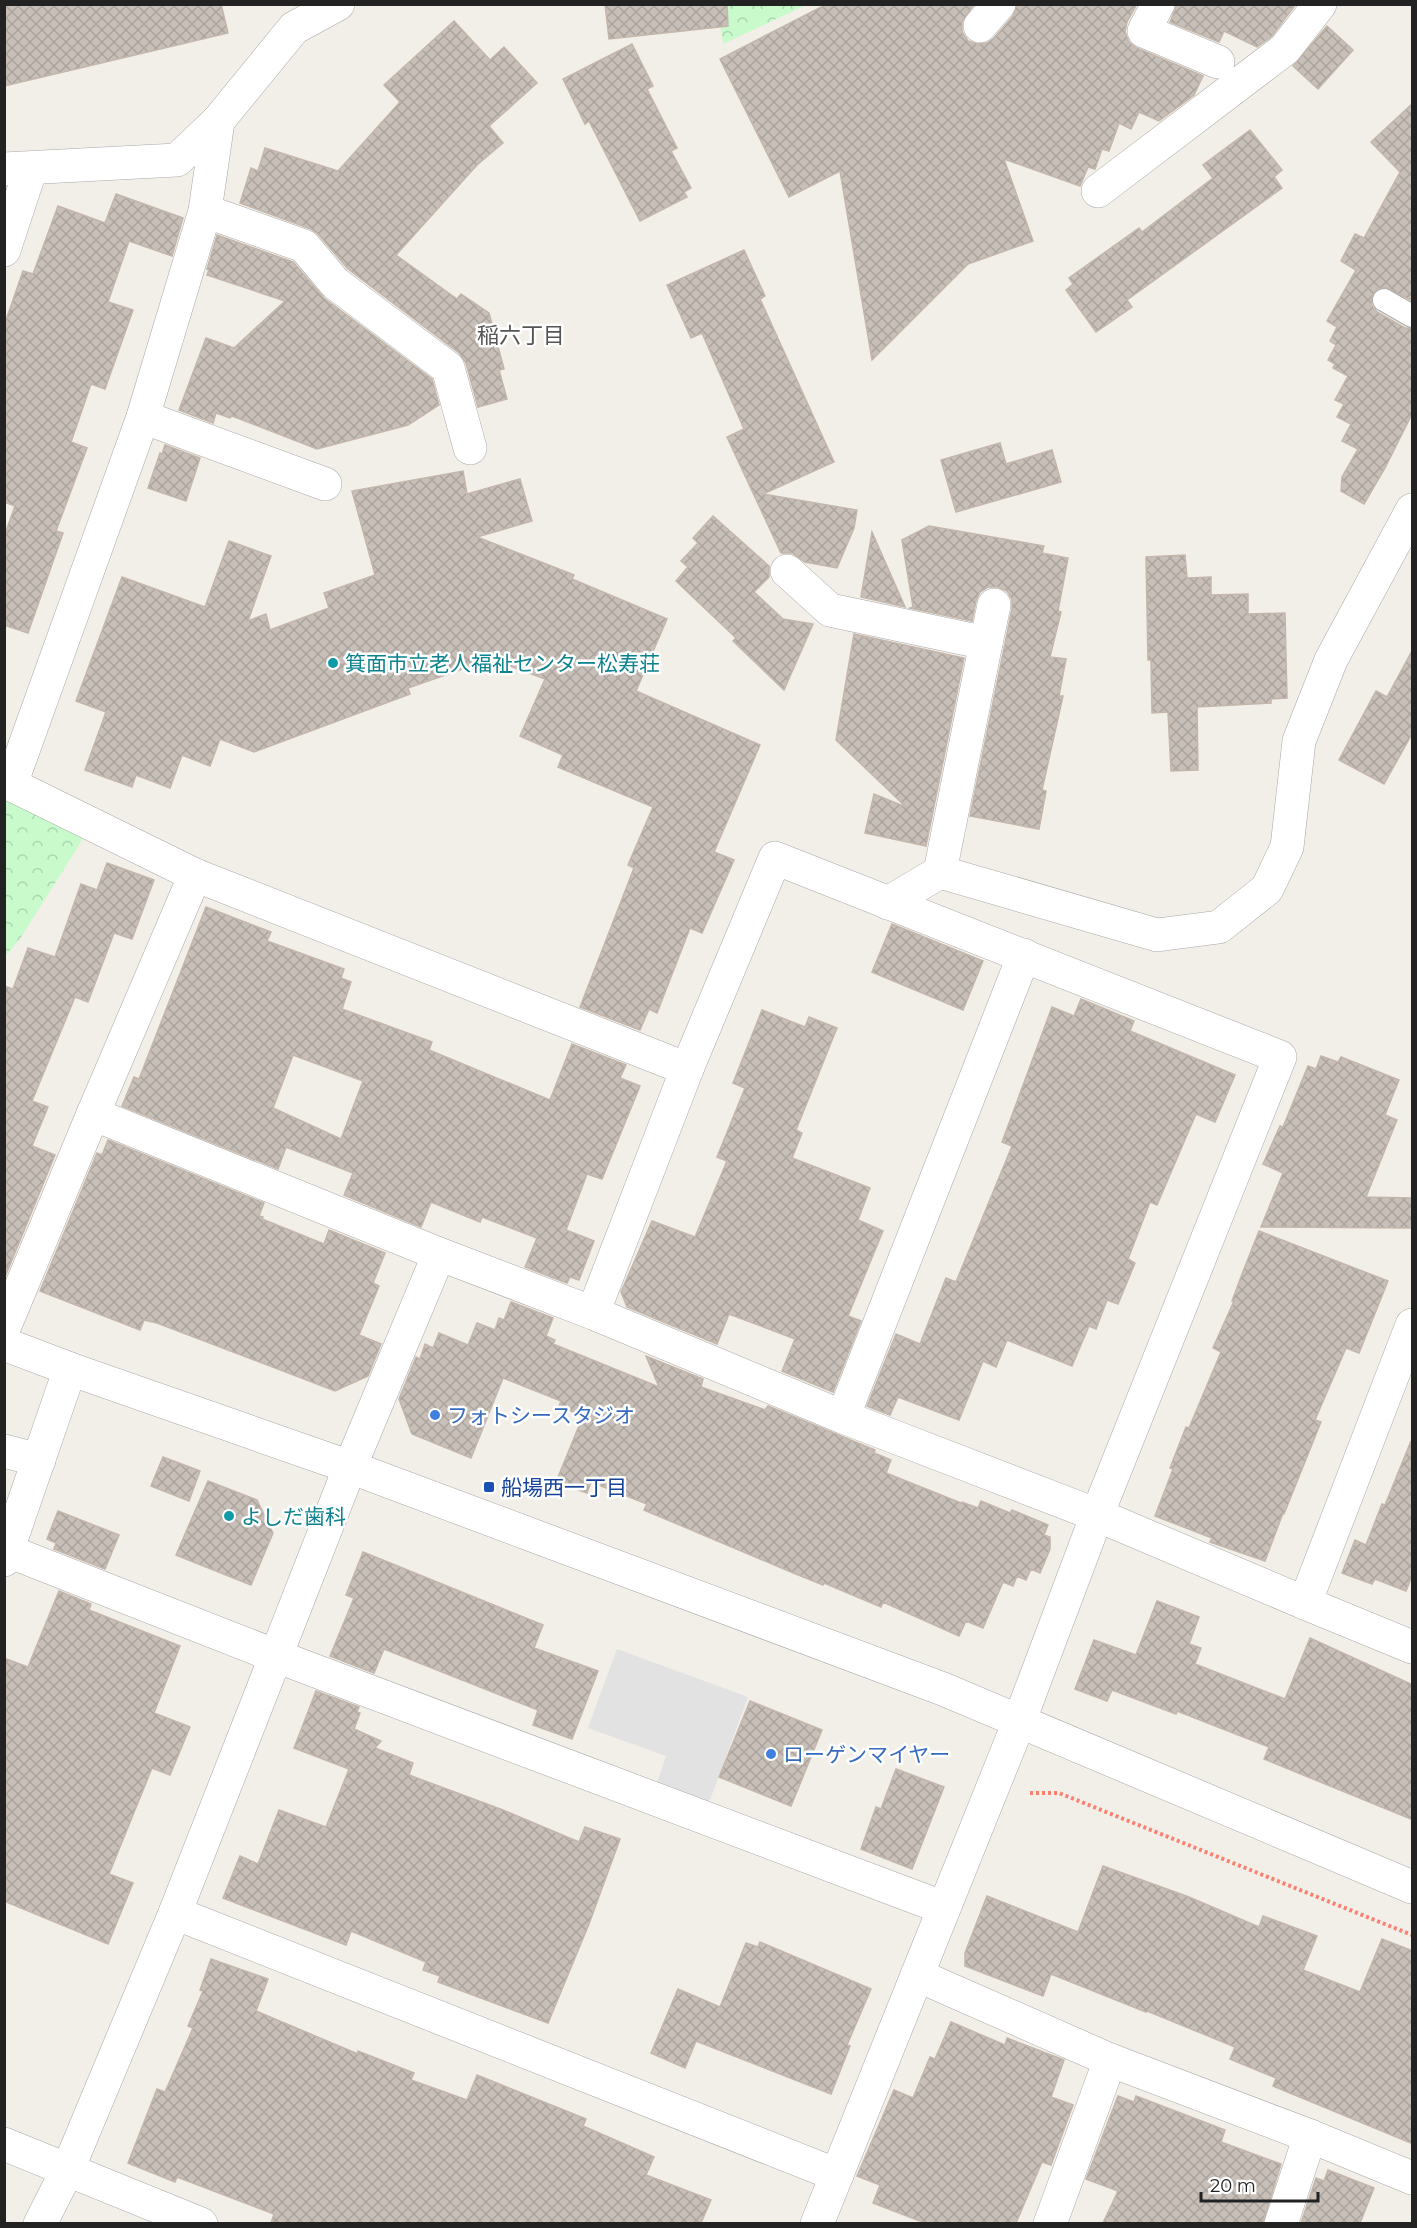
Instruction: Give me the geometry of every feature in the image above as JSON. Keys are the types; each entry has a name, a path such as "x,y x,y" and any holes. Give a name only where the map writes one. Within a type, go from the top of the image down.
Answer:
{"street":[{"path":"4,250 18,168 177,160 219,121 294,28 338,4"},
{"path":"1158,4 1144,31 1218,62"},
{"path":"1098,191 1285,49 1320,4"},
{"path":"219,121 205,211 143,417 8,783 195,875 687,1069"},
{"path":"205,211 304,246 335,283 448,368 470,448"},
{"path":"143,417 325,484"},
{"path":"888,903 940,872 1157,936 1219,927 1267,889 1287,847 1299,741 1331,660 1413,510"},
{"path":"787,571 830,610 986,643"},
{"path":"940,872 994,605"},
{"path":"593,1313 687,1069 775,858 1280,1057 1097,1515 1019,1722 817,2223"},
{"path":"4,1328 195,875"},
{"path":"843,1417 1024,955"},
{"path":"93,1114 439,1254 593,1313 843,1417 1097,1515 1413,1647"},
{"path":"40,2223 68,2169 176,1913 350,1467 439,1254"},
{"path":"1305,1603 1405,1369 1413,1325"},
{"path":"4,1344 350,1467 932,1685 1413,1887"},
{"path":"70,1369 6,1556 944,1908"},
{"path":"4,1451 39,1460"},
{"path":"176,1913 837,2175"},
{"path":"917,1975 1110,2060 1413,2178"},
{"path":"1050,2223 1110,2060"},
{"path":"1281,2223 1310,2136"},
{"path":"4,2144 201,2223"}],"lane":[{"path":"1384,300 1413,316"}],"path":[{"path":"1020,1793 1059,1793 1413,1935"}],"green space":[{"path":"718,5 806,5 723,44"},
{"path":"5,799 84,837 20,939 5,956"}],"shaded area":[{"path":"617,1649 748,1697 707,1808 655,1789 666,1756 588,1728"}],"building":[{"path":"4,4 221,4 228,33 4,86"},
{"path":"605,4 727,4 728,26 609,39"},
{"path":"827,4 974,4 962,22 962,32 968,41 977,44 987,43 994,38 1013,16 1017,4 1137,4 1127,22 1125,32 1129,42 1137,48 1203,76 1194,95 1159,121 1139,112 1131,129 1119,123 1109,151 1102,149 1095,169 1088,167 1080,186 1004,159 1033,241 968,264 872,360 840,171 789,197 720,59"},
{"path":"1177,4 1296,4 1272,36 1257,47 1224,31 1219,42 1170,22"},
{"path":"454,21 490,60 504,47 537,83 489,126 503,143 477,165 396,255 457,299 461,294 489,313 504,369 499,370 507,399 478,407 466,363 459,353 348,269 311,229 240,203 251,168 258,171 265,148 338,171 400,102 384,85"},
{"path":"1327,26 1353,50 1318,89 1293,66"},
{"path":"632,44 653,86 647,89 677,148 671,151 691,188 684,192 687,197 640,221 589,121 585,124 563,79"},
{"path":"1413,103 1413,301 1385,287 1377,289 1371,299 1372,306 1377,312 1405,328 1413,329 1413,412 1364,504 1341,491 1342,477 1358,449 1342,441 1351,424 1337,417 1344,404 1335,400 1348,376 1333,368 1335,364 1328,360 1336,345 1330,341 1337,327 1327,321 1356,270 1341,261 1355,234 1364,238 1400,172 1371,142"},
{"path":"1250,130 1282,170 1274,177 1282,188 1127,300 1132,307 1096,332 1066,290 1073,284 1069,278 1139,228 1142,232 1213,178 1203,165"},
{"path":"116,194 183,218 172,256 129,241 108,302 133,310 105,389 91,384 71,442 87,448 56,531 63,533 28,633 4,625 4,537 15,506 4,502 5,323 23,271 33,274 58,206 105,223"},
{"path":"217,235 293,262 324,298 432,379 439,405 408,425 317,449 232,416 230,418 216,413 213,423 179,410 206,338 234,348 285,301 207,275"},
{"path":"744,250 765,296 760,299 834,462 763,494 857,510 854,528 837,568 805,562 792,553 781,553 727,437 744,429 702,333 691,338 667,285"},
{"path":"1000,443 1006,464 1052,450 1061,482 956,512 941,460"},
{"path":"165,445 200,458 186,501 148,488"},
{"path":"463,471 467,494 520,479 532,521 477,537 574,575 572,579 667,619 636,691 760,745 714,852 734,860 702,933 690,928 657,1013 649,1009 640,1030 580,1007 634,868 628,865 653,807 558,767 563,755 520,736 545,679 491,659 408,688 410,694 254,752 220,739 210,766 182,755 170,788 136,775 132,787 85,770 106,712 76,701 122,577 205,607 229,541 271,556 248,621 266,614 270,630 329,608 324,593 375,575 352,491"},
{"path":"713,516 769,566 769,577 754,592 783,619 813,624 784,690 733,641 736,638 676,581 688,567 681,561 698,543 693,538"},
{"path":"929,526 1044,546 1042,553 1068,558 1058,611 1061,612 1050,657 1066,659 1059,696 1063,696 1042,790 1046,791 1039,829 970,816 1012,600 1007,591 998,587 988,587 980,592 972,621 910,608 913,607 902,540"},
{"path":"872,532 905,607 861,597"},
{"path":"1185,555 1187,578 1211,577 1211,595 1248,594 1248,614 1285,613 1287,698 1271,699 1271,703 1197,707 1198,770 1171,771 1168,712 1152,713 1151,660 1148,660 1146,557"},
{"path":"854,634 964,658 926,846 865,833 874,794 906,807 836,740"},
{"path":"1413,649 1413,732 1384,784 1339,760 1376,691 1387,697"},
{"path":"107,863 154,880 132,939 114,933 88,1002 75,997 32,1101 48,1107 32,1146 55,1155 5,1277 4,986 13,989 28,948 55,957 81,884 97,890"},
{"path":"206,907 271,932 267,941 344,969 341,978 351,982 342,1009 432,1042 429,1050 550,1100 572,1044 626,1065 620,1078 640,1086 602,1179 587,1174 566,1230 594,1241 579,1280 570,1277 567,1283 525,1267 537,1238 482,1217 480,1222 431,1202 421,1227 344,1195 353,1173 286,1147 278,1169 122,1106 134,1077 139,1079","holes":["293,1055 363,1081 341,1139 273,1108"]},
{"path":"892,924 983,961 963,1010 872,972"},
{"path":"1081,999 1134,1021 1130,1031 1235,1075 1215,1122 1196,1114 1157,1205 1150,1202 1128,1259 1135,1263 1118,1304 1107,1300 1096,1329 1089,1326 1072,1366 1007,1340 996,1367 983,1361 959,1420 898,1397 890,1415 867,1406 896,1334 920,1344 946,1278 956,1282 1012,1146 1002,1142 1052,1007 1074,1016"},
{"path":"762,1010 805,1027 809,1017 837,1028 796,1130 802,1133 792,1158 870,1188 858,1220 883,1231 848,1316 861,1321 833,1392 782,1371 795,1339 729,1314 717,1344 627,1307 621,1292 652,1221 695,1237 727,1161 717,1157 745,1088 733,1083"},
{"path":"1321,1056 1338,1062 1341,1057 1399,1080 1385,1115 1397,1120 1366,1197 1413,1198 1413,1228 1261,1227 1283,1173 1263,1164 1280,1126 1283,1127 1308,1066 1316,1069"},
{"path":"108,1140 264,1203 259,1216 263,1217 262,1219 324,1244 329,1230 385,1253 373,1283 379,1286 359,1335 381,1344 368,1376 335,1391 157,1323 144,1320 140,1330 40,1291 97,1153 102,1155"},
{"path":"1259,1231 1388,1281 1359,1353 1346,1348 1315,1420 1321,1422 1265,1561 1210,1542 1212,1538 1155,1516 1186,1427 1189,1428 1221,1352 1213,1348 1234,1301 1232,1301"},
{"path":"511,1302 553,1318 546,1336 555,1340 553,1344 659,1387 646,1356 703,1379 701,1387 765,1410 768,1406 875,1450 874,1453 891,1460 886,1473 961,1503 978,1508 981,1501 1010,1513 1012,1510 1048,1525 1044,1535 1050,1537 1050,1549 1040,1573 1031,1569 1026,1580 1017,1576 1013,1586 1003,1582 983,1628 966,1621 959,1636 883,1602 881,1607 791,1572 644,1510 647,1504 591,1482 587,1493 556,1482 583,1416 559,1406 561,1401 503,1378 471,1458 412,1434 399,1399 416,1357 420,1359 425,1344 433,1348 439,1333 468,1345 477,1323 495,1330 499,1318 504,1320"},
{"path":"1411,1441 1413,1573 1406,1591 1375,1579 1372,1584 1342,1573 1355,1540 1366,1545"},
{"path":"163,1457 200,1471 189,1501 151,1486"},
{"name":"よしだ歯科","path":"208,1481 257,1500 273,1533 251,1585 176,1555"},
{"path":"58,1511 119,1535 105,1569 54,1549 56,1543 47,1539"},
{"path":"363,1552 543,1625 534,1648 598,1671 572,1739 533,1725 538,1710 384,1649 374,1673 330,1656 354,1598 346,1595"},
{"path":"59,1591 91,1604 89,1610 180,1646 154,1713 190,1727 170,1775 152,1768 109,1874 133,1883 108,1944 4,1901 4,1658 28,1667"},
{"path":"1157,1601 1199,1617 1189,1644 1201,1648 1195,1664 1285,1699 1310,1638 1413,1685 1413,1820 1264,1759 1269,1747 1177,1711 1176,1714 1112,1690 1107,1701 1075,1689 1094,1640 1136,1655"},
{"path":"316,1691 359,1707 357,1712 360,1713 354,1729 381,1741 375,1748 413,1763 409,1775 503,1810 579,1842 585,1827 620,1839 589,1924 548,2023 438,1982 440,1976 423,1970 426,1962 351,1931 346,1945 223,1898 240,1856 258,1864 279,1810 326,1827 349,1769 294,1748"},
{"name":"ローゲンマイヤー","path":"750,1701 822,1730 791,1806 719,1777"},
{"path":"896,1769 944,1787 912,1869 861,1849 876,1807 881,1809"},
{"path":"1103,1866 1189,1897 1259,1927 1263,1916 1317,1936 1303,1970 1360,1992 1382,1939 1413,1951 1413,2144 1273,2086 1276,2078 1230,2059 1235,2047 1147,2011 1051,1974 1043,1996 965,1966 965,1953 987,1896 1078,1932"},
{"path":"760,1942 871,1989 847,2045 850,2046 831,2094 696,2041 685,2068 651,2053 678,1989 720,2007 746,1943 758,1947"},
{"path":"211,1959 268,1979 256,2011 358,2054 358,2051 414,2073 411,2080 467,2100 477,2075 586,2119 583,2126 654,2157 646,2175 711,2200 701,2223 271,2223 274,2214 177,2177 175,2182 128,2163 157,2089 165,2092 193,2028 188,2026 203,1991 200,1990"},
{"path":"951,2022 1005,2045 1007,2038 1064,2060 1051,2097 1073,2105 1051,2165 1042,2162 1016,2223 925,2223 873,2203 880,2185 857,2176 894,2090 913,2098 930,2057 935,2059"},
{"path":"1118,2096 1134,2102 1136,2096 1225,2130 1221,2142 1281,2164 1263,2223 1103,2223 1118,2191 1086,2179"},
{"path":"1328,2170 1374,2188 1360,2223 1301,2223 1316,2178 1324,2181"}],"place":[{"name":"箕面市立老人福祉センター松寿荘","path":"333,663"},
{"name":"フォトシースタジオ","path":"435,1415"},
{"name":"船場西一丁目","path":"489,1487"},
{"name":"よしだ歯科","path":"229,1516"},
{"name":"ローゲンマイヤー","path":"771,1754"}],"district":[{"name":"稲六丁目","path":"521,335"}]}
